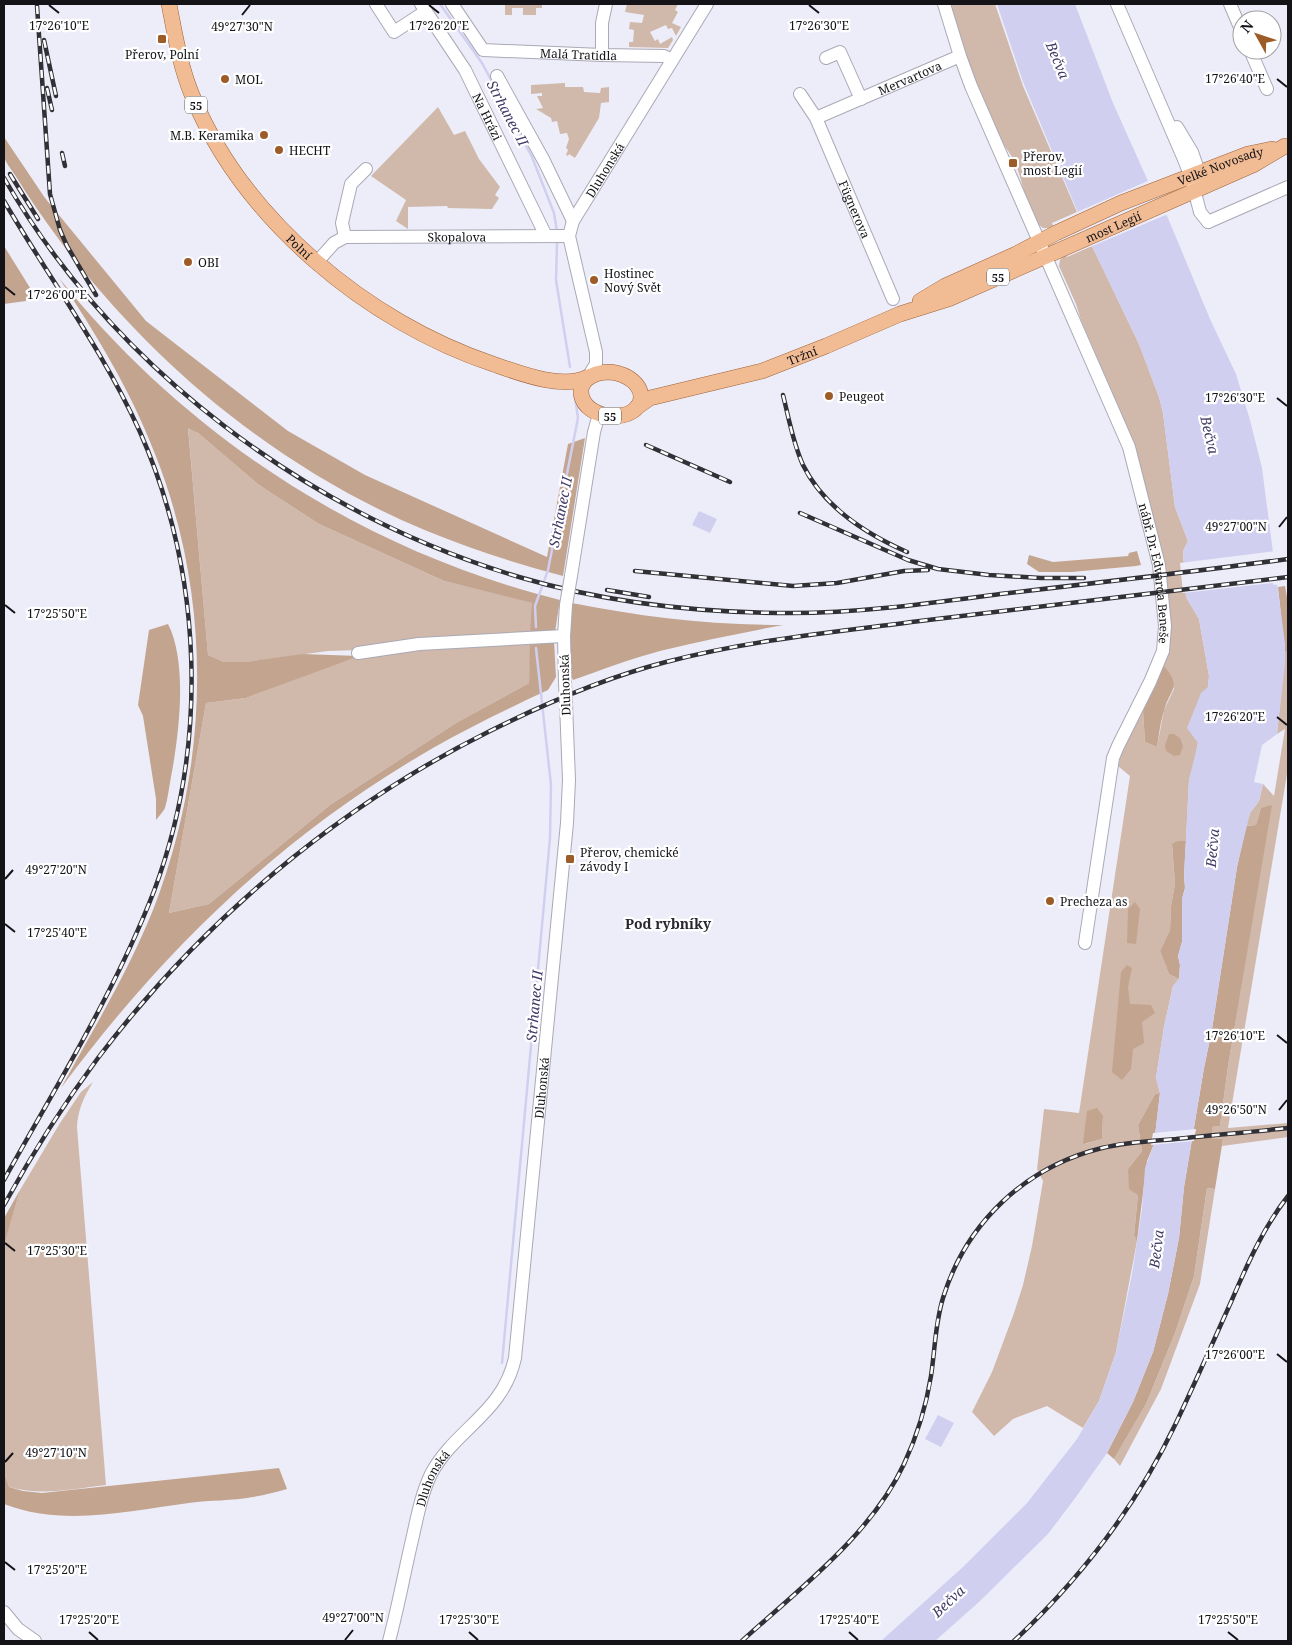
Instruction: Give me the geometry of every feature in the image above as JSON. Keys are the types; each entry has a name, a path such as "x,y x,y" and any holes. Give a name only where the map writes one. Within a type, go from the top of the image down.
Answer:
{"main road":[{"name":"Polní","path":"169,4 179,54 187,81 214,139 239,177 278,225 317,262 370,304 430,339 453,350 483,361 562,382 588,377"},
{"name":"Velké Novosady","path":"1156,189 1197,182 1253,166 1287,146"},
{"name":"Velké Novosady","path":"1164,204 1197,182"},
{"name":"most Legií","path":"1056,233 1156,189"},
{"name":"most Legií","path":"1063,249 1164,204"},
{"name":"Tržní","path":"900,314 945,286 1016,254 1056,233"},
{"name":"Tržní","path":"637,407 650,398 762,371 900,314 951,298 1063,249"},
{"name":"55","path":"582,400 590,409 600,414 619,416 632,412 640,402 640,392 633,380 611,372 588,377"},
{"name":"Dluhonská","path":"582,400 580,396 581,386 588,377"},
{"name":"Polní","path":"544,378 582,400"},
{"name":"Tržní","path":"633,380 650,387 700,386"}],"street":[{"path":"376,4 394,32 424,8"},
{"name":"Malá Tratidla","path":"452,4 483,50 664,56 672,60"},
{"path":"602,55 602,23 606,4"},
{"name":"Dluhonská","path":"611,372 601,363 596,352 569,236 572,221 707,4"},
{"name":"nábř. Dr. Edvarda Beneše","path":"944,4 960,56 1129,447 1159,565 1165,639 1161,658 1113,758 1085,943"},
{"path":"1117,4 1161,104 1187,142 1197,182"},
{"name":"Na Hrázi","path":"424,8 465,70 546,236"},
{"path":"826,58 840,52 861,99"},
{"name":"Mervartova","path":"816,118 960,56"},
{"path":"1254,60 1267,89"},
{"path":"497,76 544,161 572,221"},
{"path":"800,94 816,118"},
{"name":"Fügnerova","path":"816,118 893,299"},
{"path":"317,262 334,243 345,237 342,223 352,184 366,169"},
{"name":"Velké Novosady","path":"1197,182 1200,212 1208,222 1288,187"},
{"name":"Skopalova","path":"345,237 569,236"},
{"name":"Dluhonská","path":"588,377 596,364 596,352"},
{"name":"Dluhonská","path":"389,1641 419,1505 427,1483 438,1462 496,1401 510,1376 515,1358 567,823 568,780 564,636 566,605 594,432 600,414"},
{"path":"358,653 420,644 564,636"},
{"path":"4,1612 18,1629 35,1641"}],"shaded area":[{"path":"505,4 542,4 542,8 536,8 536,15 523,15 523,8 512,8 512,15 505,15"},
{"path":"627,4 678,4 675,10 678,12 672,23 681,27 676,36 672,28 668,29 666,25 650,32 655,41 658,39 660,44 672,37 673,40 668,48 629,47 629,42 633,42 634,30 629,29 630,22 642,23 644,15 625,12"},
{"path":"950,4 995,4 1023,86 1077,212 1052,223 1054,228 1043,228 1033,217 1016,165 999,137 983,101"},
{"path":"565,83 565,87 583,87 584,92 600,93 601,88 609,87 609,102 601,103 599,118 575,158 569,154 568,156 566,155 569,139 567,133 560,134 557,121 552,122 551,118 536,109 543,108 537,96 542,96 542,93 531,94 531,85"},
{"path":"438,107 454,135 465,131 479,159 500,187 495,195 499,198 492,209 448,208 447,206 408,207 408,229 396,221 406,200 371,176"},
{"path":"4,137 45,198 146,321 288,431 365,475 547,557 568,444 585,438 563,576 460,544 373,506 321,478 272,446 224,410 179,372 136,331 97,287 60,241 7,163 4,154"},
{"path":"4,246 32,291 26,301 4,304"},
{"path":"1092,246 1139,344 1159,397 1163,413 1175,507 1188,541 1183,551 1186,597 1199,619 1209,676 1195,759 1189,780 1186,841 1177,841 1172,845 1175,884 1171,906 1170,930 1160,951 1169,974 1179,979 1173,986 1164,1027 1156,1078 1160,1093 1155,1094 1138,1125 1142,1151 1128,1169 1138,1195 1134,1235 1137,1241 1116,1352 1099,1401 1083,1428 1047,1406 1013,1419 994,1436 972,1412 992,1372 1023,1285 1043,1181 1037,1169 1044,1109 1079,1113 1130,776 1118,766 1125,742 1143,711 1145,742 1157,747 1164,710 1174,689 1163,665 1158,537 1130,434 1059,266 1060,260 1065,254 1067,257","holes":["1103,1116 1102,1139 1085,1144"]},
{"path":"59,278 109,335 163,388 221,437 283,480 348,518 416,551 487,578 560,600 555,632 530,634 532,603 444,581 319,524 259,485 198,433 188,428 208,655 224,662 246,662 302,654 359,656 246,698 206,703 169,913 209,904 330,805 456,723 529,683 530,642 554,641 556,677 548,690 447,740 378,782 326,818 276,857 229,898 141,988 61,1088 133,956 153,910 172,854 186,798 194,740 197,682 195,624 187,566 174,510 155,454 146,431 112,363"},
{"path":"188,427 198,433 259,485 319,524 444,581 533,603 529,683 456,723 330,805 209,904 169,913 206,703 246,698 359,655 358,650 328,651 246,662 224,662 208,655"},
{"path":"1137,551 1141,565 1136,566 1072,572 1039,572 1027,564 1029,555 1053,562 1128,556 1129,553"},
{"path":"1285,586 1288,603 1288,651 1285,652 1278,587"},
{"path":"572,603 677,619 729,624 783,625 660,651 573,680 568,653"},
{"path":"168,624 178,658 180,678 179,720 166,804 156,820 156,799 143,716 138,705 149,630"},
{"path":"1288,651 1288,768 1228,1128 1288,1123 1288,1137 1222,1146 1223,1139 1211,1139 1212,1127 1220,1126 1249,938 1261,808 1256,825 1246,826 1250,813 1259,801 1263,784 1274,796 1285,729 1277,734 1285,652"},
{"path":"1163,665 1174,684 1166,703 1157,747 1145,742 1143,711"},
{"path":"1169,734 1174,734 1180,738 1183,746 1180,755 1174,756 1166,751 1165,745"},
{"path":"1272,805 1228,1066 1220,1126 1212,1127 1212,1139 1223,1139 1215,1189 1207,1188 1194,1276 1175,1333 1146,1404 1114,1459 1107,1453 1133,1402 1153,1352 1168,1294 1179,1238 1184,1187 1212,1029 1237,867 1246,826 1256,825 1261,808"},
{"path":"1177,841 1186,841 1185,888 1182,899 1182,942 1178,956 1180,965 1179,979 1169,974 1160,951 1170,930 1171,906 1175,884 1172,844"},
{"path":"1135,902 1140,909 1136,944 1127,943 1128,909"},
{"path":"1127,965 1132,968 1128,987 1130,1004 1151,1005 1155,1013 1142,1022 1144,1043 1133,1049 1131,1069 1122,1080 1112,1072 1121,972"},
{"path":"93,1082 82,1103 77,1127 106,1485 58,1491 21,1490 9,1487 4,1472 5,1241 20,1190 60,1123 81,1092"},
{"path":"1160,1093 1154,1144 1147,1161 1137,1241 1134,1235 1138,1195 1129,1189 1128,1169 1142,1151 1138,1125 1155,1094"},
{"path":"1097,1108 1103,1116 1102,1139 1084,1144 1087,1111"},
{"path":"1207,1188 1215,1189 1200,1284 1161,1389 1120,1466 1114,1459 1146,1404 1175,1333 1194,1276"},
{"path":"20,1190 5,1242 4,1259 4,1218"},
{"path":"279,1468 287,1489 245,1498 197,1502 119,1513 72,1516 26,1511 4,1504 4,1472 9,1487 42,1493"}],"water":[{"name":"Bečva","path":"997,4 1075,4 1113,103 1148,181 1168,218 1210,319 1236,374 1262,468 1285,644 1285,664 1277,734 1262,745 1254,782 1263,784 1259,801 1250,813 1237,867 1212,1029 1184,1187 1179,1238 1168,1294 1153,1352 1133,1402 1107,1453 1048,1534 979,1602 935,1641 881,1641 964,1566 1027,1503 1077,1439 1099,1401 1116,1352 1132,1274 1142,1209 1145,1168 1154,1144 1160,1093 1156,1078 1164,1027 1173,986 1179,979 1180,965 1178,956 1182,942 1182,899 1185,888 1189,780 1198,743 1187,728 1201,693 1208,687 1209,676 1199,619 1186,597 1183,551 1188,541 1175,507 1163,413 1159,397 1139,344 1092,246 1023,82"},
{"path":"699,511 717,519 710,533 692,525"},
{"path":"938,1415 954,1423 941,1447 925,1439"}],"pier":[{"path":"1150,180 1168,214 1090,247 1075,213"},
{"path":"1276,549 1280,584 1274,585 1273,583 1183,593 1180,563 1275,551"},
{"path":"1196,1129 1194,1141 1151,1145 1153,1133"}],"waterway":[{"name":"Strhanec II","path":"440,4 482,63 532,157 554,213 557,232"},
{"name":"Strhanec II","path":"557,242 556,280 570,367"},
{"name":"Strhanec II","path":"536,627 535,606 548,570 578,418 575,397"},
{"name":"Strhanec II","path":"502,1363 550,838 551,785 536,648"}],"railway":[{"path":"37,6 50,194 60,230 67,246 96,295"},
{"path":"44,40 56,96"},
{"path":"47,88 52,110"},
{"path":"62,153 65,166"},
{"path":"10,174 38,219"},
{"path":"4,178 49,247 101,312 160,372 224,426 292,473 365,515 441,550 519,577 586,594 654,605 757,613 817,613 922,604 1288,559"},
{"path":"4,201 93,343 140,432 161,487 177,543 187,601 191,660 190,719 184,777 172,835 154,891 103,1002 4,1180"},
{"path":"783,395 791,431 803,465 822,493 834,506 861,527 876,537 907,552"},
{"path":"646,445 730,482"},
{"path":"800,513 908,560 938,569 989,575 1084,578"},
{"path":"635,571 793,586 837,583 904,571 928,570"},
{"path":"4,1205 48,1130 98,1058 138,1008 181,960 227,915 275,872 326,832 379,795 433,761 490,731 576,692 643,668 697,654 792,637 1288,577"},
{"path":"607,590 649,597"},
{"path":"742,1641 832,1560 873,1514 890,1490 904,1464 920,1421 931,1376 940,1308 953,1271 983,1223 1002,1202 1024,1184 1048,1169 1074,1157 1102,1148 1120,1144 1288,1128"},
{"path":"1014,1641 1062,1592 1084,1566 1105,1540 1144,1483 1176,1423 1256,1247 1288,1196"}],"place":[{"name":"Přerov, Polní","path":"162,39"},
{"name":"MOL","path":"225,79"},
{"name":"M.B. Keramika","path":"264,135"},
{"name":"HECHT","path":"279,150"},
{"name":"Přerov, most Legií","path":"1013,163"},
{"name":"OBI","path":"188,262"},
{"name":"Hostinec Nový Svět","path":"594,280"},
{"name":"Peugeot","path":"829,396"},
{"name":"Přerov, chemické závody I","path":"570,859"},
{"name":"Precheza as","path":"1050,901"}],"district":[{"name":"Pod rybníky","path":"668,923"}]}
